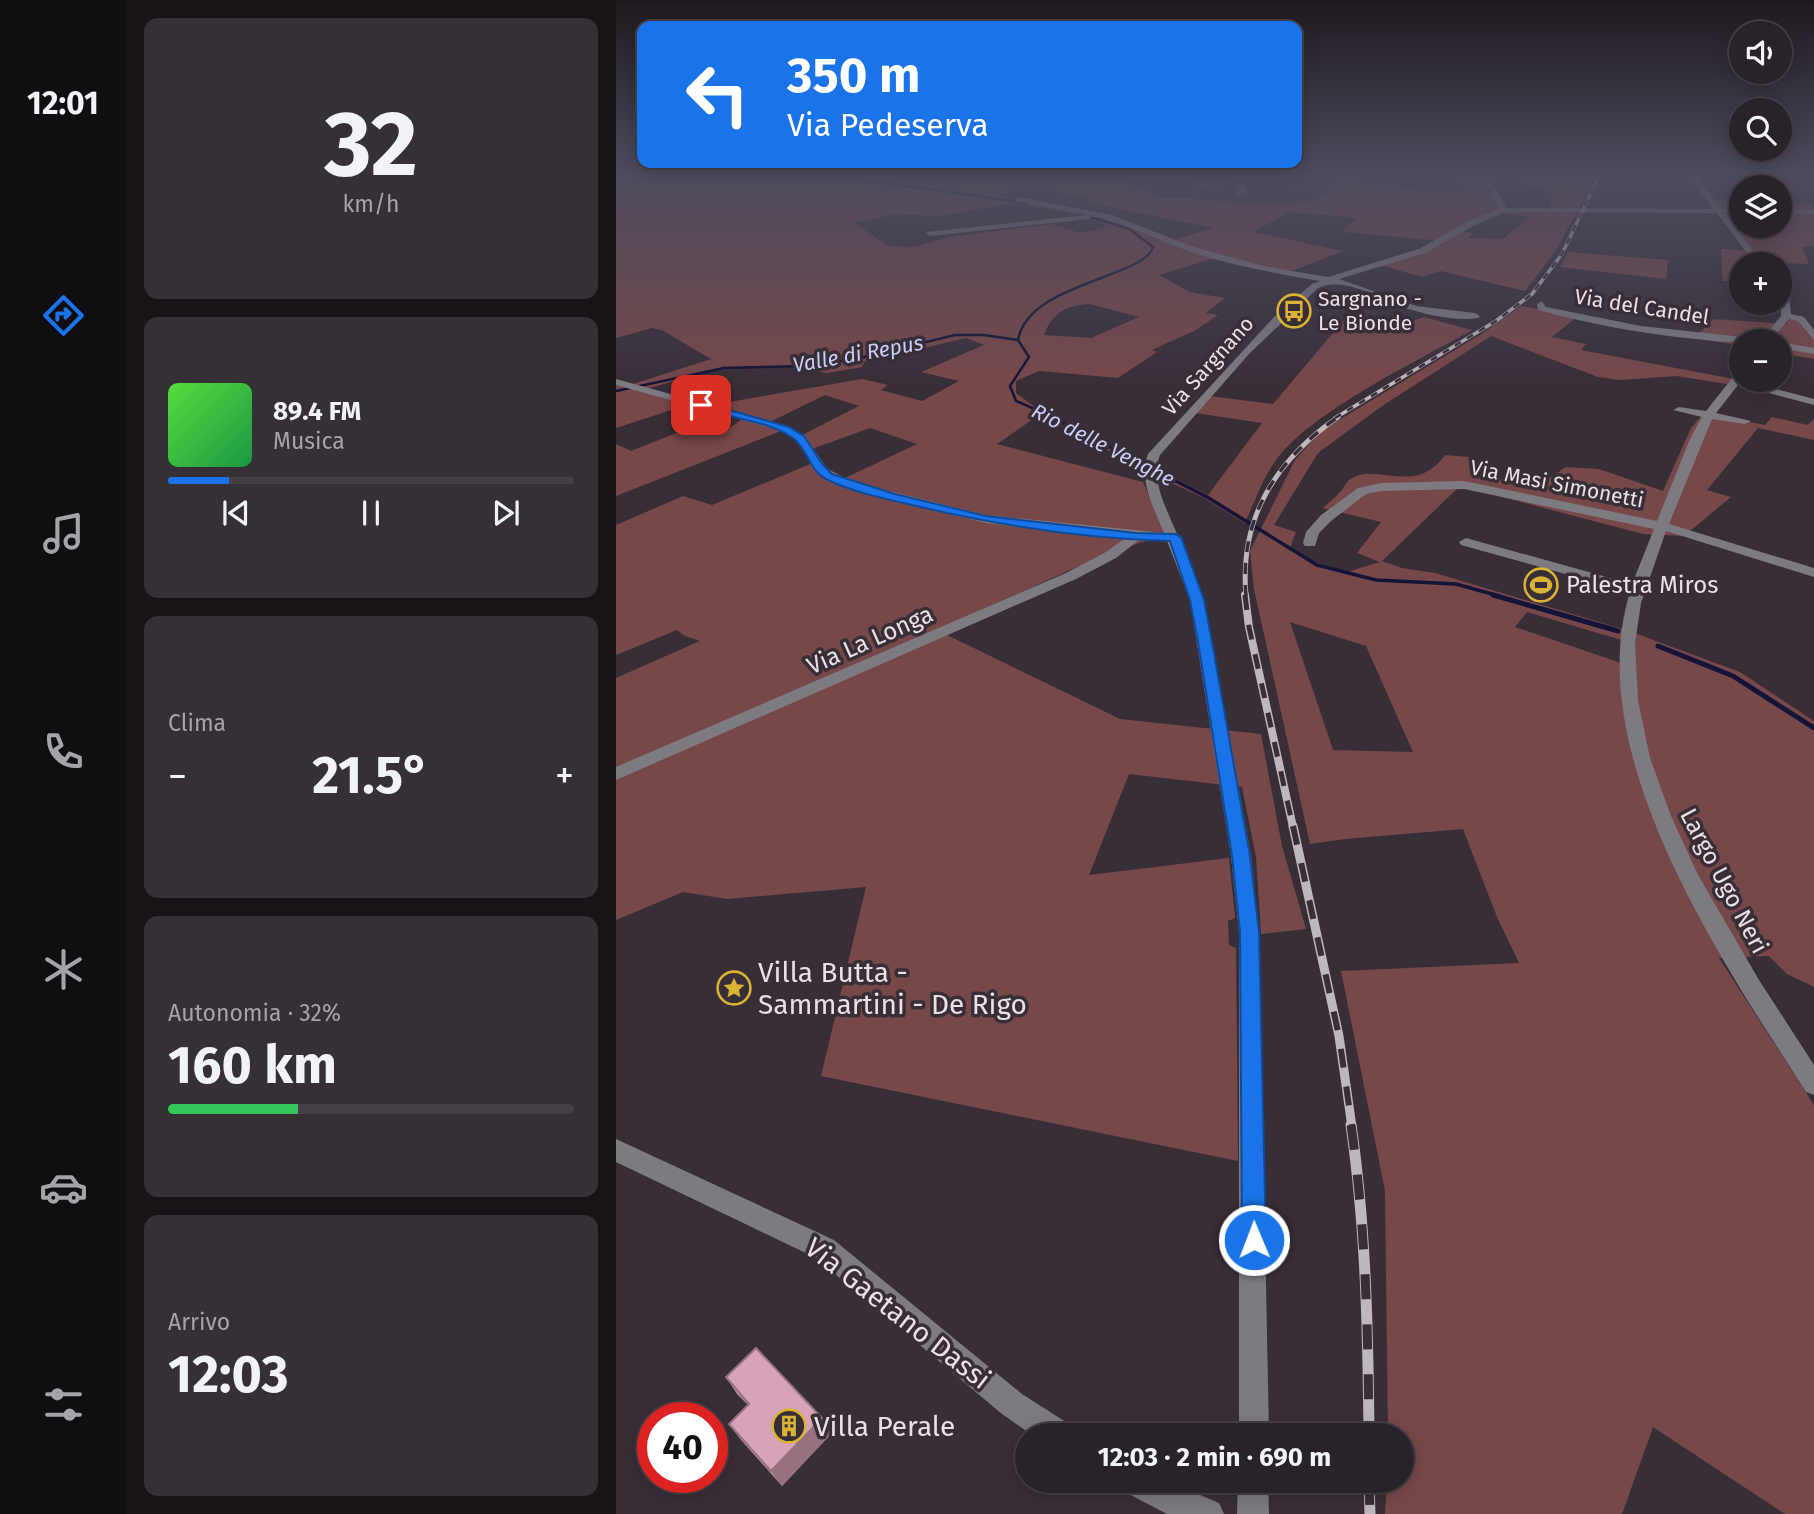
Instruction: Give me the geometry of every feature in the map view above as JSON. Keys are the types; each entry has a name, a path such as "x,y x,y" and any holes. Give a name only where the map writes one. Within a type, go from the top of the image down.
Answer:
{"street":[{"path":"1177,245 1262,268 1355,286 1414,309 1475,316"},
{"name":"Via Sargnano","path":"1175,537 1151,476 1154,454 1246,351 1306,293 1328,280 1422,251 1433,245"},
{"name":"Via del Candel","path":"1542,304 1541,308 1579,317 1693,337 1729,339"},
{"path":"1779,329 1787,316 1801,319 1814,337"},
{"name":"Via del Candel","path":"1792,346 1814,351"},
{"path":"616,382 786,429 800,438 823,472 849,485 986,519 1136,536 1175,537 1197,600 1202,625 1241,856 1249,932 1254,1423"},
{"name":"Largo Ugo Neri","path":"1729,389 1698,434 1638,590 1627,643 1633,725 1657,804 1687,873 1741,968 1814,1086"},
{"path":"1776,392 1814,402"},
{"path":"1679,410 1745,421"},
{"name":"Via Masi Simonetti","path":"1310,543 1313,532 1353,495 1381,487 1464,485 1661,526 1814,573"},
{"name":"Via La Longa","path":"616,774 1071,576 1111,555 1136,536"},
{"path":"1466,542 1638,590"},
{"name":"Via Gaetano Dassi","path":"616,1150 825,1249 1012,1405 1040,1423"},
{"path":"1157,1493 1208,1514"},
{"path":"1253,1493 1253,1514"}],"shaded area":[{"path":"616,245 886,245 915,247 923,245 1313,245 1343,251 1284,274 1215,258 1159,275 1190,292 1225,298 1206,313 1218,315 1196,330 1152,350 1157,352 1118,378 1039,371 1016,381 1016,393 1039,410 1208,495 1262,423 1195,413 1209,396 1273,404 1349,314 1395,327 1424,317 1472,330 1367,388 1314,423 1276,460 1246,524 1204,498 1145,471 1064,426 1033,419 997,444 1143,482 1166,535 1110,552 937,630 1120,719 1261,734 1282,846 1306,929 1261,934 1256,857 1242,787 1129,774 1089,875 1229,858 1235,918 1228,921 1229,945 1236,948 1238,1161 821,1076 866,887 727,899 683,892 616,920 616,678 700,641 677,630 616,655 616,525 683,496 712,505 815,462 845,478 917,444 870,428 809,450 802,435 859,406 825,395 772,421 786,429 616,496 616,444 631,451 699,424 731,427 748,415 700,407 862,379 888,385 881,390 922,401 959,381 921,372 984,345 966,338 864,362 862,367 827,373 796,367 746,366 701,373 640,391 690,404 616,428 616,385 624,387 711,359 662,330 652,328 616,338","holes":["1090,304 1139,317 1091,338 1044,335 1051,321 1061,312 1074,306"]},
{"path":"1432,245 1559,245 1525,291 1441,271 1422,277 1374,263"},
{"path":"1741,245 1814,245 1802,247 1809,264 1792,263 1792,252 1729,252 1729,281 1723,281 1721,249 1745,250"},
{"path":"1568,252 1668,260 1666,279 1560,267"},
{"path":"1521,306 1578,316 1552,337 1586,344 1581,350 1729,378 1727,384 1676,376 1620,380 1598,377 1491,336 1382,406 1318,453 1274,525 1296,532 1290,548 1314,562 1347,572 1380,562 1357,553 1381,522 1323,508 1349,480 1360,475 1408,477 1421,474 1433,468 1445,455 1469,457 1491,475 1533,489 1566,467 1599,469 1663,491 1691,428 1704,413 1765,425 1772,417 1808,425 1814,419 1814,440 1758,428 1707,490 1731,497 1684,536 1643,534 1460,486 1382,561 1402,568 1435,573 1629,631 1740,672 1814,721 1814,987 1787,974 1769,956 1719,958 1814,1105 1814,1514 1785,1514 1653,1427 1622,1514 1385,1514 1386,1493 1414,1493 1414,1423 1388,1423 1385,1191 1341,971 1519,963 1497,917 1463,829 1310,844 1254,589 1250,551 1295,460 1321,431 1483,333","holes":["1527,612 1628,642 1627,665 1515,627","1290,622 1366,646 1413,752 1333,750"]},
{"path":"1791,316 1802,316 1814,333 1814,359 1792,355 1792,329 1729,329 1729,344 1695,337 1714,319 1786,324"}],"building":[{"name":"Villa Perale","path":"756,1348 822,1418 771,1471 729,1424 749,1404 726,1377"}],"waterway":[{"name":"Rio delle Venghe","path":"1018,340 1026,321 1042,306 1063,294 1130,267 1145,258 1153,247 1150,245"},
{"name":"Valle di Repus","path":"616,391 724,368 805,366 860,358 955,335 984,335 1018,340"},
{"name":"Rio delle Venghe","path":"1018,340 1029,357 1010,386 1016,401 1055,418"},
{"name":"Rio delle Venghe","path":"1051,417 1207,497 1317,565 1376,580 1456,584 1499,596"},
{"name":"Rio delle Venghe","path":"1493,595 1618,631"},
{"name":"Rio delle Venghe","path":"1658,646 1733,676 1814,728"}],"railway":[{"path":"1335,418 1496,321 1532,294 1566,245"},
{"path":"1246,596 1245,568 1249,541 1255,517 1266,494 1279,472 1296,453 1338,417"},
{"path":"1245,595 1249,627 1293,827"},
{"path":"1293,826 1339,1036 1352,1127"},
{"path":"1351,1125 1363,1241 1369,1423"},
{"path":"1369,1493 1370,1514"}],"place":[{"name":"Sargnano - Le Bionde","path":"1294,311"},
{"name":"Palestra Miros","path":"1541,585"},
{"name":"Villa Butta - Sammartini - De Rigo","path":"734,988"},
{"name":"Villa Perale","path":"789,1426"}],"route":[{"path":"701,405 786,429 803,441 823,472 849,485 986,519 1136,536 1175,537 1197,600 1241,856 1249,932 1254,1240"}]}
